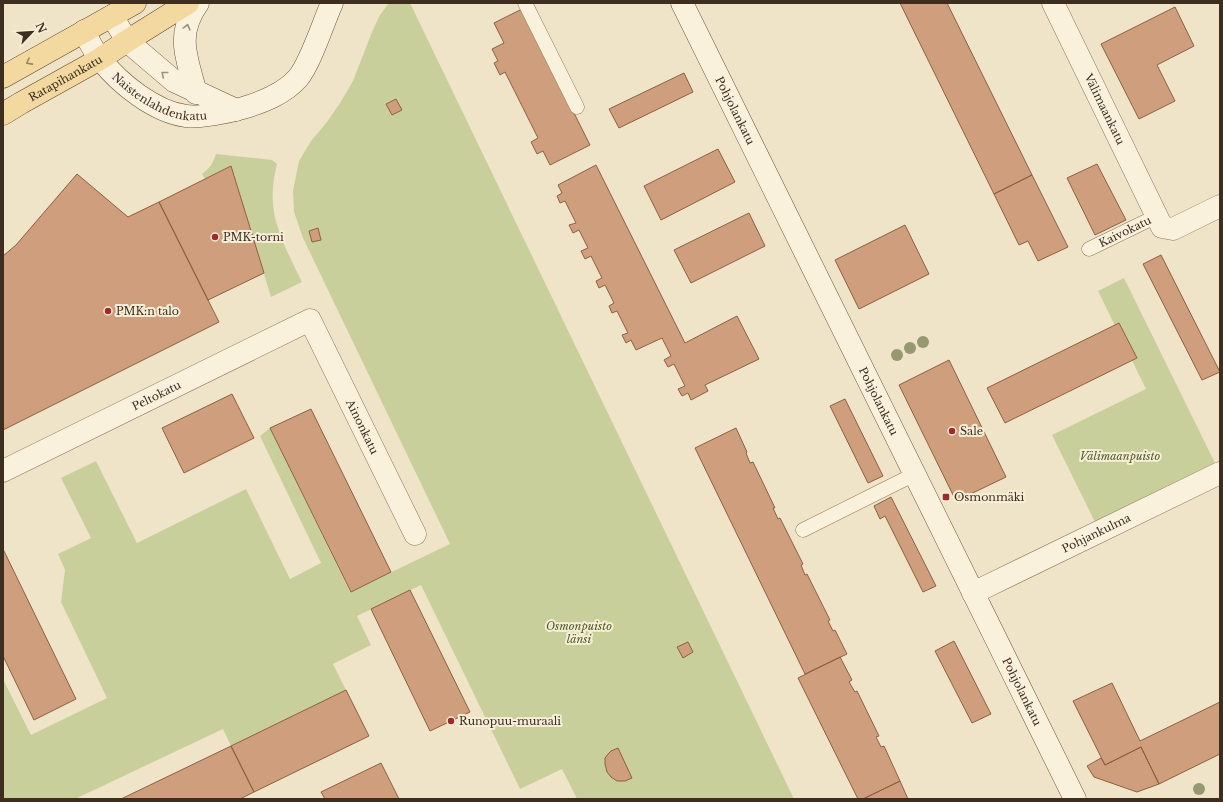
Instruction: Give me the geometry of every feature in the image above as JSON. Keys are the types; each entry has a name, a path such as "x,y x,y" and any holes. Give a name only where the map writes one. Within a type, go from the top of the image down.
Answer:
{"main road":[{"path":"3,77 136,3"},
{"name":"Ratapihankatu","path":"3,114 100,60 127,41 188,3"},
{"path":"196,93 184,48 185,32 190,14 198,3"},
{"name":"Naistenlahdenkatu","path":"84,32 100,60 119,80 136,94 157,106 186,116 208,115 236,110 260,103 279,93 299,77 309,59 332,3"},
{"name":"Pohjolankatu","path":"682,3 1075,799"},
{"name":"Välimaankatu","path":"1053,3 1157,216"},
{"name":"Naistenlahdenkatu","path":"112,16 127,41 174,81 196,93 236,110"},
{"name":"Kaivokatu","path":"1157,216 1162,227 1173,230 1220,206"},
{"name":"Peltokatu","path":"3,471 310,320"},
{"name":"Ainonkatu","path":"310,320 415,534"},
{"name":"Pohjankulma","path":"973,593 1220,473"}],"lane":[{"path":"525,3 577,107"},
{"name":"Kaivokatu","path":"1089,249 1157,216"},
{"path":"803,530 915,474"}],"green space":[{"name":"Osmonpuisto länsi","path":"389,3 410,3 794,799 577,799 562,769 520,789 421,585 357,616 371,645 333,664 346,690 231,746 223,729 75,799 3,799 3,679 31,735 107,698 61,602 65,570 58,554 91,538 61,478 96,461 137,543 246,489 290,579 321,563 260,436 270,428 350,592 450,544 303,238 294,212 293,191 299,161 311,141 340,103 353,81 372,32 380,15"},
{"path":"216,154 272,160 277,164 273,186 274,213 281,237 302,282 271,297 231,166 205,179 202,174 211,165"},
{"name":"Välimaanpuisto","path":"1124,278 1215,463 1095,522 1052,435 1146,389 1098,291"}],"building":[{"path":"900,3 947,3 1032,175 994,194"},
{"path":"1175,7 1194,46 1157,65 1175,101 1139,119 1101,44"},
{"path":"522,9 590,145 550,165 543,151 537,154 531,142 538,138 505,72 500,75 494,63 498,61 492,49 504,43 494,23"},
{"path":"684,73 693,92 619,128 609,109"},
{"path":"396,99 402,110 392,115 386,104"},
{"path":"718,149 735,182 661,220 644,186"},
{"path":"1097,164 1126,220 1095,235 1067,178"},
{"path":"596,165 685,343 737,316 759,359 705,385 708,391 691,400 688,393 682,396 678,389 685,386 674,364 668,367 664,360 671,356 662,338 636,350 631,340 626,343 622,335 628,333 617,311 612,313 609,306 614,303 605,285 599,288 596,281 602,278 591,256 585,259 581,251 588,248 579,230 573,233 569,225 576,223 565,201 560,203 557,196 562,193 558,185"},
{"name":"PMK-torni","path":"231,166 264,273 208,300 159,202"},
{"name":"PMK:n talo","path":"77,174 128,217 159,202 219,322 3,430 3,256 16,245"},
{"path":"1032,175 1068,247 1038,261 1028,241 1019,245 994,194"},
{"path":"749,213 765,246 691,283 674,250"},
{"path":"905,225 929,274 859,309 835,260"},
{"path":"318,228 321,240 312,242 309,231"},
{"path":"1161,255 1220,372 1202,380 1143,264"},
{"path":"1119,323 1137,358 1005,423 987,388"},
{"name":"Sale","path":"949,360 1006,477 956,501 899,385"},
{"path":"232,394 254,438 184,473 162,428"},
{"path":"845,399 883,476 868,483 830,406"},
{"path":"311,409 391,572 351,592 270,428"},
{"path":"736,428 747,452 746,453 750,463 753,462 775,508 773,508 778,519 780,518 803,564 801,565 805,575 807,574 830,620 828,621 833,631 835,630 847,654 805,674 695,448"},
{"path":"891,497 936,586 923,592 885,516 880,519 874,506"},
{"path":"3,549 76,699 34,720 3,656"},
{"path":"410,590 470,712 430,731 371,609"},
{"path":"954,641 991,714 972,723 935,651"},
{"path":"688,642 693,652 683,658 677,647"},
{"path":"840,657 852,680 849,682 855,692 857,691 879,736 876,737 881,747 884,746 900,781 863,799 858,799 798,678"},
{"path":"1112,683 1140,741 1220,702 1220,754 1159,784 1141,747 1105,765 1073,701"},
{"path":"346,690 369,736 254,792 231,746"},
{"path":"231,746 254,792 240,799 121,799"},
{"path":"1141,747 1159,784 1137,792 1094,777 1087,766 1101,758 1105,765"},
{"path":"618,748 632,778 625,781 617,781 611,777 607,772 605,764 605,758 608,754"},
{"path":"381,763 399,799 325,799 321,792"},
{"path":"900,781 908,799 863,799"}],"place":[{"name":"PMK-torni","path":"215,237"},
{"name":"PMK:n talo","path":"108,311"},
{"name":"Sale","path":"952,431"},
{"name":"Osmonmäki","path":"946,497"},
{"name":"Runopuu-muraali","path":"451,721"}]}
